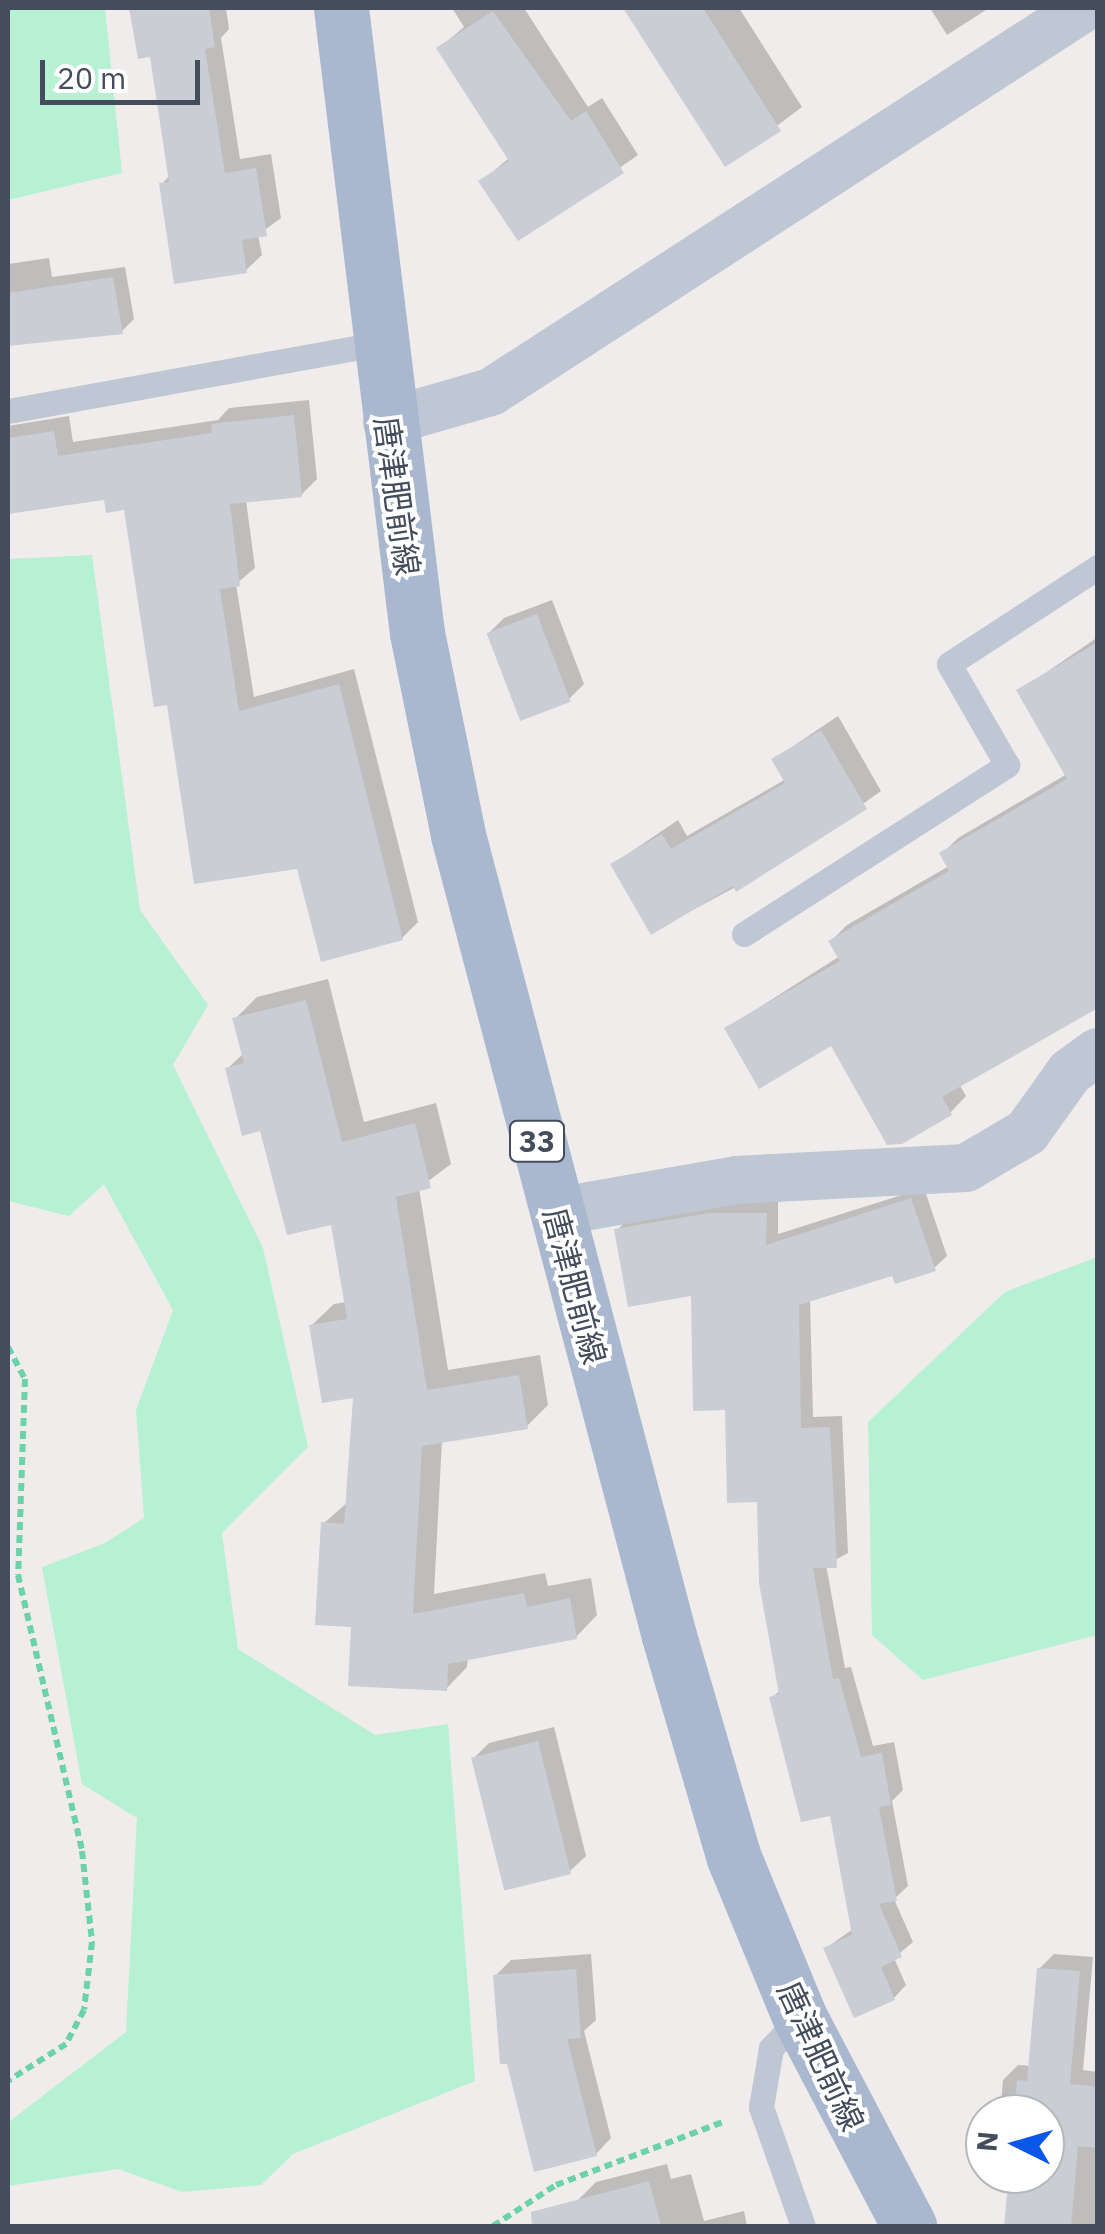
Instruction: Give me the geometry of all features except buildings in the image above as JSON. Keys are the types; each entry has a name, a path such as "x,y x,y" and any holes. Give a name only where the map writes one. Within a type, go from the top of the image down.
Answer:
{"main road":[{"name":"唐津肥前線","path":"341,8 386,422 416,633 458,835 555,1212 734,1858 800,2018 909,2226"}],"street":[{"path":"386,422 490,392 1086,8 1098,22"},
{"path":"555,1212 736,1180 966,1168 1028,1132 1070,1072 1098,1052"}],"lane":[{"path":"8,410 377,344"},
{"path":"744,934 1008,766 949,664 1098,567"},
{"path":"800,2018 771,2048 761,2108 804,2226"}],"path":[{"path":"8,1346 25,1378 18,1575 82,1851 92,1942 84,2010 66,2044 8,2081"},
{"path":"494,2226 556,2185 761,2108"}],"green space":[{"path":"8,8 105,8 122,173 8,200"},
{"path":"92,555 140,910 208,1005 173,1065 263,1248 308,1447 222,1533 238,1649 375,1735 448,1724 475,2081 293,2154 261,2185 182,2192 118,2169 8,2186 10,2121 126,2032 137,1818 82,1784 42,1567 105,1543 144,1518 136,1410 173,1310 104,1184 69,1216 8,1201 8,559"},
{"path":"1097,1257 1097,1635 923,1680 872,1635 868,1422 1005,1292"}]}
